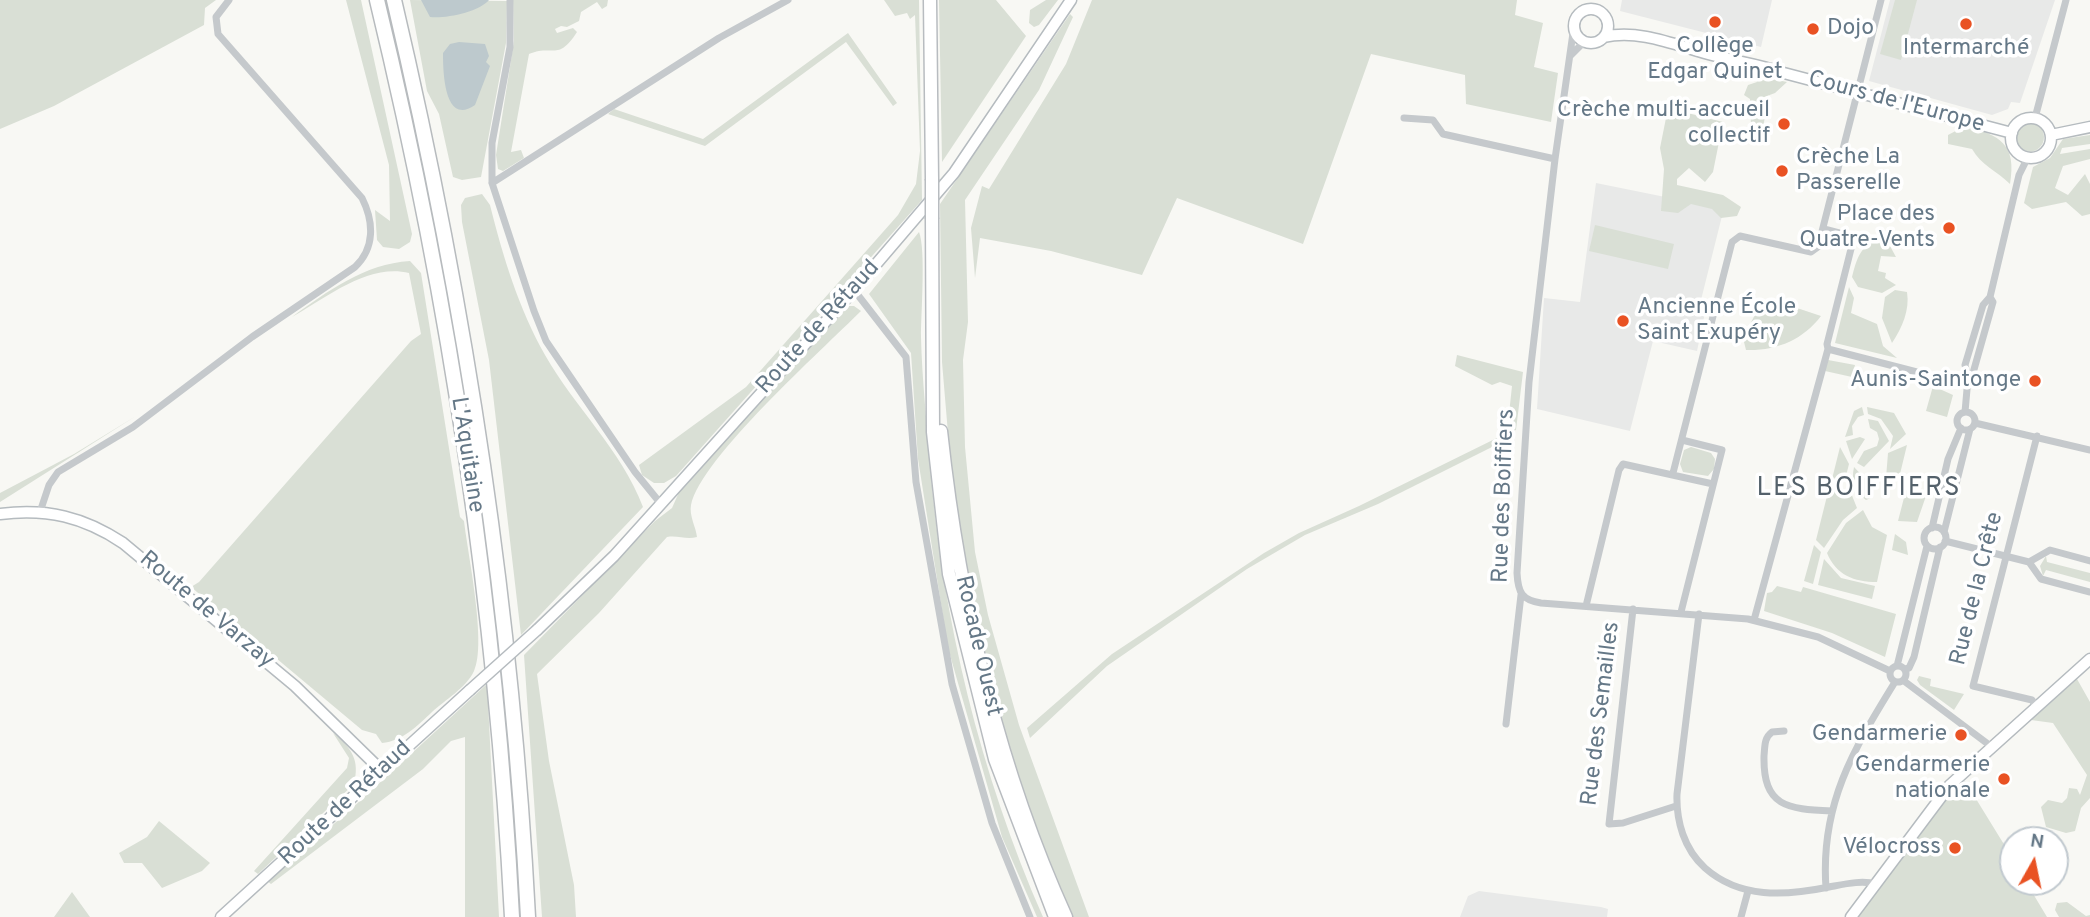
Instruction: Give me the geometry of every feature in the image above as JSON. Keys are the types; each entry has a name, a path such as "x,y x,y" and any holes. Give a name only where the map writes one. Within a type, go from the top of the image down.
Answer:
{"highway":[{"name":"L'Aquitaine","path":"377,0 425,214 470,475 490,622 506,803 512,917"},
{"name":"L'Aquitaine","path":"394,0 445,233 486,471 506,622 522,803 528,917"}],"main road":[{"name":"Rocade Ouest","path":"930,0 931,397 935,462 949,574 995,759 1055,917"},
{"name":"Rocade Ouest","path":"933,365 960,575 979,662 1011,775 1066,917"}],"street":[{"path":"40,512 49,485 58,472 133,428 252,337 355,267 368,251 370,219 362,198 218,34 216,17 229,0"},
{"path":"510,0 511,37 492,143 492,183 546,341 635,472 661,504"},
{"path":"492,183 719,38 788,0"},
{"name":"Route de Rétaud","path":"221,917 537,630 614,556 853,290 954,173 1071,0"},
{"path":"1580,0 1583,12 1574,26 1577,36 1584,42 1595,43 1604,37 1608,23 1590,0"},
{"path":"1673,473 1732,242 1740,236 1811,252 1818,247 1881,0"},
{"path":"2035,118 2066,0"},
{"path":"1583,12 1598,11"},
{"name":"Cours de l'Europe","path":"1608,23 1645,38"},
{"name":"Rue des Boiffiers","path":"1574,26 1555,159 1530,382 1517,573 1521,595 1541,603 1681,612 1754,620 1818,637 1897,669"},
{"name":"Cours de l'Europe","path":"1604,37 1645,38 1677,43 1750,70 1780,72 2012,133"},
{"path":"1569,60 1573,50 1584,42"},
{"path":"1404,118 1433,120 1443,134 1555,159"},
{"path":"2035,118 2045,124 2051,135 2045,152 2028,157 2016,150 2012,133 2021,120 2035,118"},
{"path":"2051,135 2090,127"},
{"path":"1826,888 1832,811 1850,757 1899,682 1897,669 1927,546 1924,536 1932,528 1948,459 1961,428 1958,418 1965,412 1965,365 1983,305 1990,297 2019,175 2028,157"},
{"path":"1754,620 1828,349 1852,244 1843,234 1824,229"},
{"path":"853,290 906,357 916,482 952,684 992,823 1030,917"},
{"path":"1828,349 1967,382"},
{"path":"1897,669 1909,668 1914,657 1972,426 1972,415 1965,412"},
{"path":"1961,428 1972,426 2037,436 2090,450"},
{"name":"Rue de la Crête","path":"2036,706 2032,700 1973,686 2037,436"},
{"path":"1681,612 1722,450 1682,440"},
{"path":"1586,606 1620,466 1632,464 1713,484"},
{"name":"Route de Varzay","path":"0,514 40,512 89,523 123,543 295,686 382,771"},
{"path":"1932,528 1943,540 2029,562 2040,579 2090,592"},
{"path":"1927,546 1943,540"},
{"path":"2029,562 2050,550 2090,561"},
{"path":"1506,724 1521,595"},
{"name":"Rue des Semailles","path":"1633,609 1609,824 1676,806"},
{"path":"1699,614 1676,806 1685,839 1700,863 1725,883 1748,891 1784,894 1858,882 1877,884"},
{"path":"1851,917 1950,785 2090,659"},
{"path":"1897,669 1899,682 1992,747"},
{"path":"1784,730 1772,732 1765,741 1765,781 1769,793 1791,807 1832,811"},
{"path":"1741,917 1748,891"}],"shaded area":[{"path":"0,0 216,0 205,8 204,25 54,106 0,129"},
{"path":"346,0 361,0 412,234 410,242 399,249 383,247 377,240 375,210 390,221 389,165"},
{"path":"410,0 507,1 506,43 481,177 462,180 453,177 439,114 427,91"},
{"path":"421,0 489,0 470,11 453,16 430,17"},
{"path":"513,0 608,0 607,6 602,9 597,2 581,12 579,21 555,29 557,33 573,28 577,32 565,47 529,54 511,152 521,150 524,158 503,171 498,169 496,155 514,41"},
{"path":"884,0 919,0 922,200 676,476 664,483 654,483 642,475 639,465 746,387 898,215 916,184 920,151 915,15 910,19 907,13 895,16"},
{"path":"939,0 996,0 1026,36 942,162"},
{"path":"1046,0 1058,0 1039,25 1034,27 1029,23 1030,10"},
{"path":"1092,0 1517,0 1515,15 1543,23 1534,67 1558,73 1551,122 1466,104 1465,75 1371,54 1303,244 1177,198 1142,275 1051,251 980,238 975,278 971,228 982,186 989,189 1066,64"},
{"name":"Collège Edgar Quinet","path":"1622,0 1772,0 1761,47 1620,11"},
{"path":"1890,0 2055,0 2020,103 2011,102 2008,109 1992,115 1869,81"},
{"path":"1895,0 1917,0 1901,60 1880,54"},
{"path":"1070,14 1073,17 1039,90 965,200 968,322 963,360 965,447 975,552 988,615 1019,725 1089,917 1072,917 1041,847 1014,770 971,613 954,505 942,362 940,204"},
{"path":"848,33 897,103 893,106 846,42 705,146 608,114 614,109 703,139"},
{"path":"450,44 485,44 489,56 486,62 490,66 475,105 465,110 457,109 451,103 444,72 443,53"},
{"path":"1753,75 1787,82 1775,93 1759,99 1766,112 1763,127 1751,126 1750,99 1744,95 1748,85 1757,82"},
{"path":"1668,108 1723,122 1713,172 1705,182 1689,168 1677,179 1677,185 1723,195 1741,207 1737,216 1721,218 1712,209 1691,204 1678,213 1661,211 1664,169 1660,148"},
{"path":"2029,122 2040,126 2044,137 2040,148 2029,152 2018,148 2014,137 2018,126"},
{"path":"1965,126 1988,133 2003,143 2011,159 2010,184 1985,164 1972,149 1948,144 1948,135"},
{"path":"2090,135 2090,144 2062,148 2060,154 2090,149 2090,159 2063,166 2055,188 2068,195 2085,174 2090,184 2090,214 2082,216 2066,202 2032,209 2024,203 2033,167 2050,158 2063,139"},
{"name":"Ancienne École Saint Exupéry","path":"1596,183 1685,201 1725,204 1701,300 1707,303 1697,351 1653,341 1630,431 1537,409 1544,298 1580,302"},
{"path":"482,194 490,205 500,244 527,319 545,355 623,466 643,507 521,635 489,360 462,222 461,205 465,198"},
{"path":"1595,225 1674,244 1668,269 1589,251"},
{"path":"919,232 923,267 923,385 944,581 968,696 983,752 1021,863 1043,917 1037,917 1002,837 948,648 918,459 911,353 869,294"},
{"path":"1879,241 1890,246 1896,257 1881,256 1878,271 1886,273 1885,278 1896,285 1882,293 1858,287 1852,277 1863,249"},
{"path":"410,261 421,273 460,517 464,521 478,621 478,641 474,671 466,683 409,732 382,743 376,734 362,730 191,587 199,582 411,341 421,334 409,273 394,271 378,273 348,284 292,317 347,280 377,267"},
{"path":"1849,287 1854,298 1851,313 1877,324 1883,346 1897,358 1835,343"},
{"path":"1895,290 1907,292 1907,305 1902,325 1892,343 1882,318 1885,297"},
{"path":"1761,303 1788,305 1821,316 1797,338 1778,346 1746,350 1743,338"},
{"path":"846,306 854,306 861,311 765,405 716,460 691,505 697,537 667,537 599,613 537,674 549,761 574,885 576,917 542,917 524,655 655,521 672,508 680,490"},
{"path":"1457,355 1523,372 1516,430 1507,433 1512,386 1500,382 1492,385 1455,366"},
{"path":"1828,360 1855,365 1852,377 1825,371"},
{"path":"1933,386 1953,395 1947,417 1926,411"},
{"path":"1862,407 1864,415 1858,417 1852,426 1853,435 1845,437 1854,411"},
{"path":"1867,407 1894,413 1906,434 1890,449 1893,436 1881,419 1868,414"},
{"path":"136,416 0,502 0,493 74,454"},
{"path":"1868,419 1878,421 1889,441 1864,467 1857,463 1864,451 1877,446 1879,439 1877,432 1870,428"},
{"path":"1507,433 1502,442 1378,504 1305,535 1247,569 1107,666 1030,738 1027,728 1112,654 1264,553 1299,533"},
{"path":"1860,437 1865,439 1852,459 1846,441"},
{"path":"1907,445 1900,474 1886,478 1888,453"},
{"path":"1691,447 1711,453 1715,459 1714,469 1708,476 1683,472 1680,464 1684,450"},
{"path":"1840,447 1849,464 1846,476 1832,479"},
{"path":"1854,467 1871,485 1871,498 1866,500 1856,490 1853,481"},
{"path":"1829,488 1851,493 1857,508 1843,520 1824,548 1816,540"},
{"path":"1906,490 1926,496 1917,522 1898,521"},
{"path":"1863,510 1872,527 1887,535 1877,582 1861,581 1847,576 1835,567 1827,553 1846,523"},
{"path":"1895,534 1906,542 1908,555 1892,550"},
{"path":"1814,545 1821,552 1813,584 1804,581"},
{"path":"2046,556 2047,562 2090,573 2090,582 2046,570 2043,576 2040,566"},
{"path":"1824,559 1841,578 1875,586 1872,599 1818,585"},
{"path":"1777,586 1801,592 1803,587 1896,614 1885,657 1832,633 1764,611 1767,593"},
{"path":"1919,676 1931,679 1930,686 1964,694 1954,710 1920,685 1917,680"},
{"path":"2077,679 2090,702 2090,798 2081,808 2075,831 2069,832 2069,826 2046,826 2041,807 2048,800 2062,803 2067,798 2069,788 2077,789 2080,795 2087,775 2053,723 2031,720"},
{"path":"487,684 499,917 465,917 465,737 451,741 423,769 271,884 267,881 349,811"},
{"path":"333,733 353,755 356,768 354,784 258,874 254,871 347,768 349,758"},
{"name":"Vélocross","path":"1965,781 1999,836 1999,896 2034,896 2047,917 1852,917 1928,814"},
{"path":"159,821 210,863 202,871 162,888 142,863 124,863 119,853 147,837"},
{"path":"1479,891 1601,907 1608,909 1607,917 1460,917 1468,896"},
{"path":"72,892 90,917 54,917"},
{"path":"2067,902 2090,917 2059,917 2055,910 2057,903"}],"place":[{"name":"Collège Edgar Quinet","path":"1715,22"},
{"name":"Intermarché","path":"1966,24"},
{"name":"Dojo","path":"1813,29"},
{"name":"Crèche multi-accueil collectif","path":"1784,124"},
{"name":"Crèche La Passerelle","path":"1782,171"},
{"name":"Place des Quatre-Vents","path":"1949,228"},
{"name":"Ancienne École Saint Exupéry","path":"1623,321"},
{"name":"Aunis-Saintonge","path":"2035,381"},
{"name":"Gendarmerie","path":"1961,735"},
{"name":"Gendarmerie nationale","path":"2004,779"},
{"name":"Vélocross","path":"1955,848"}],"district":[{"name":"LES BOIFFIERS","path":"1859,490"}]}
